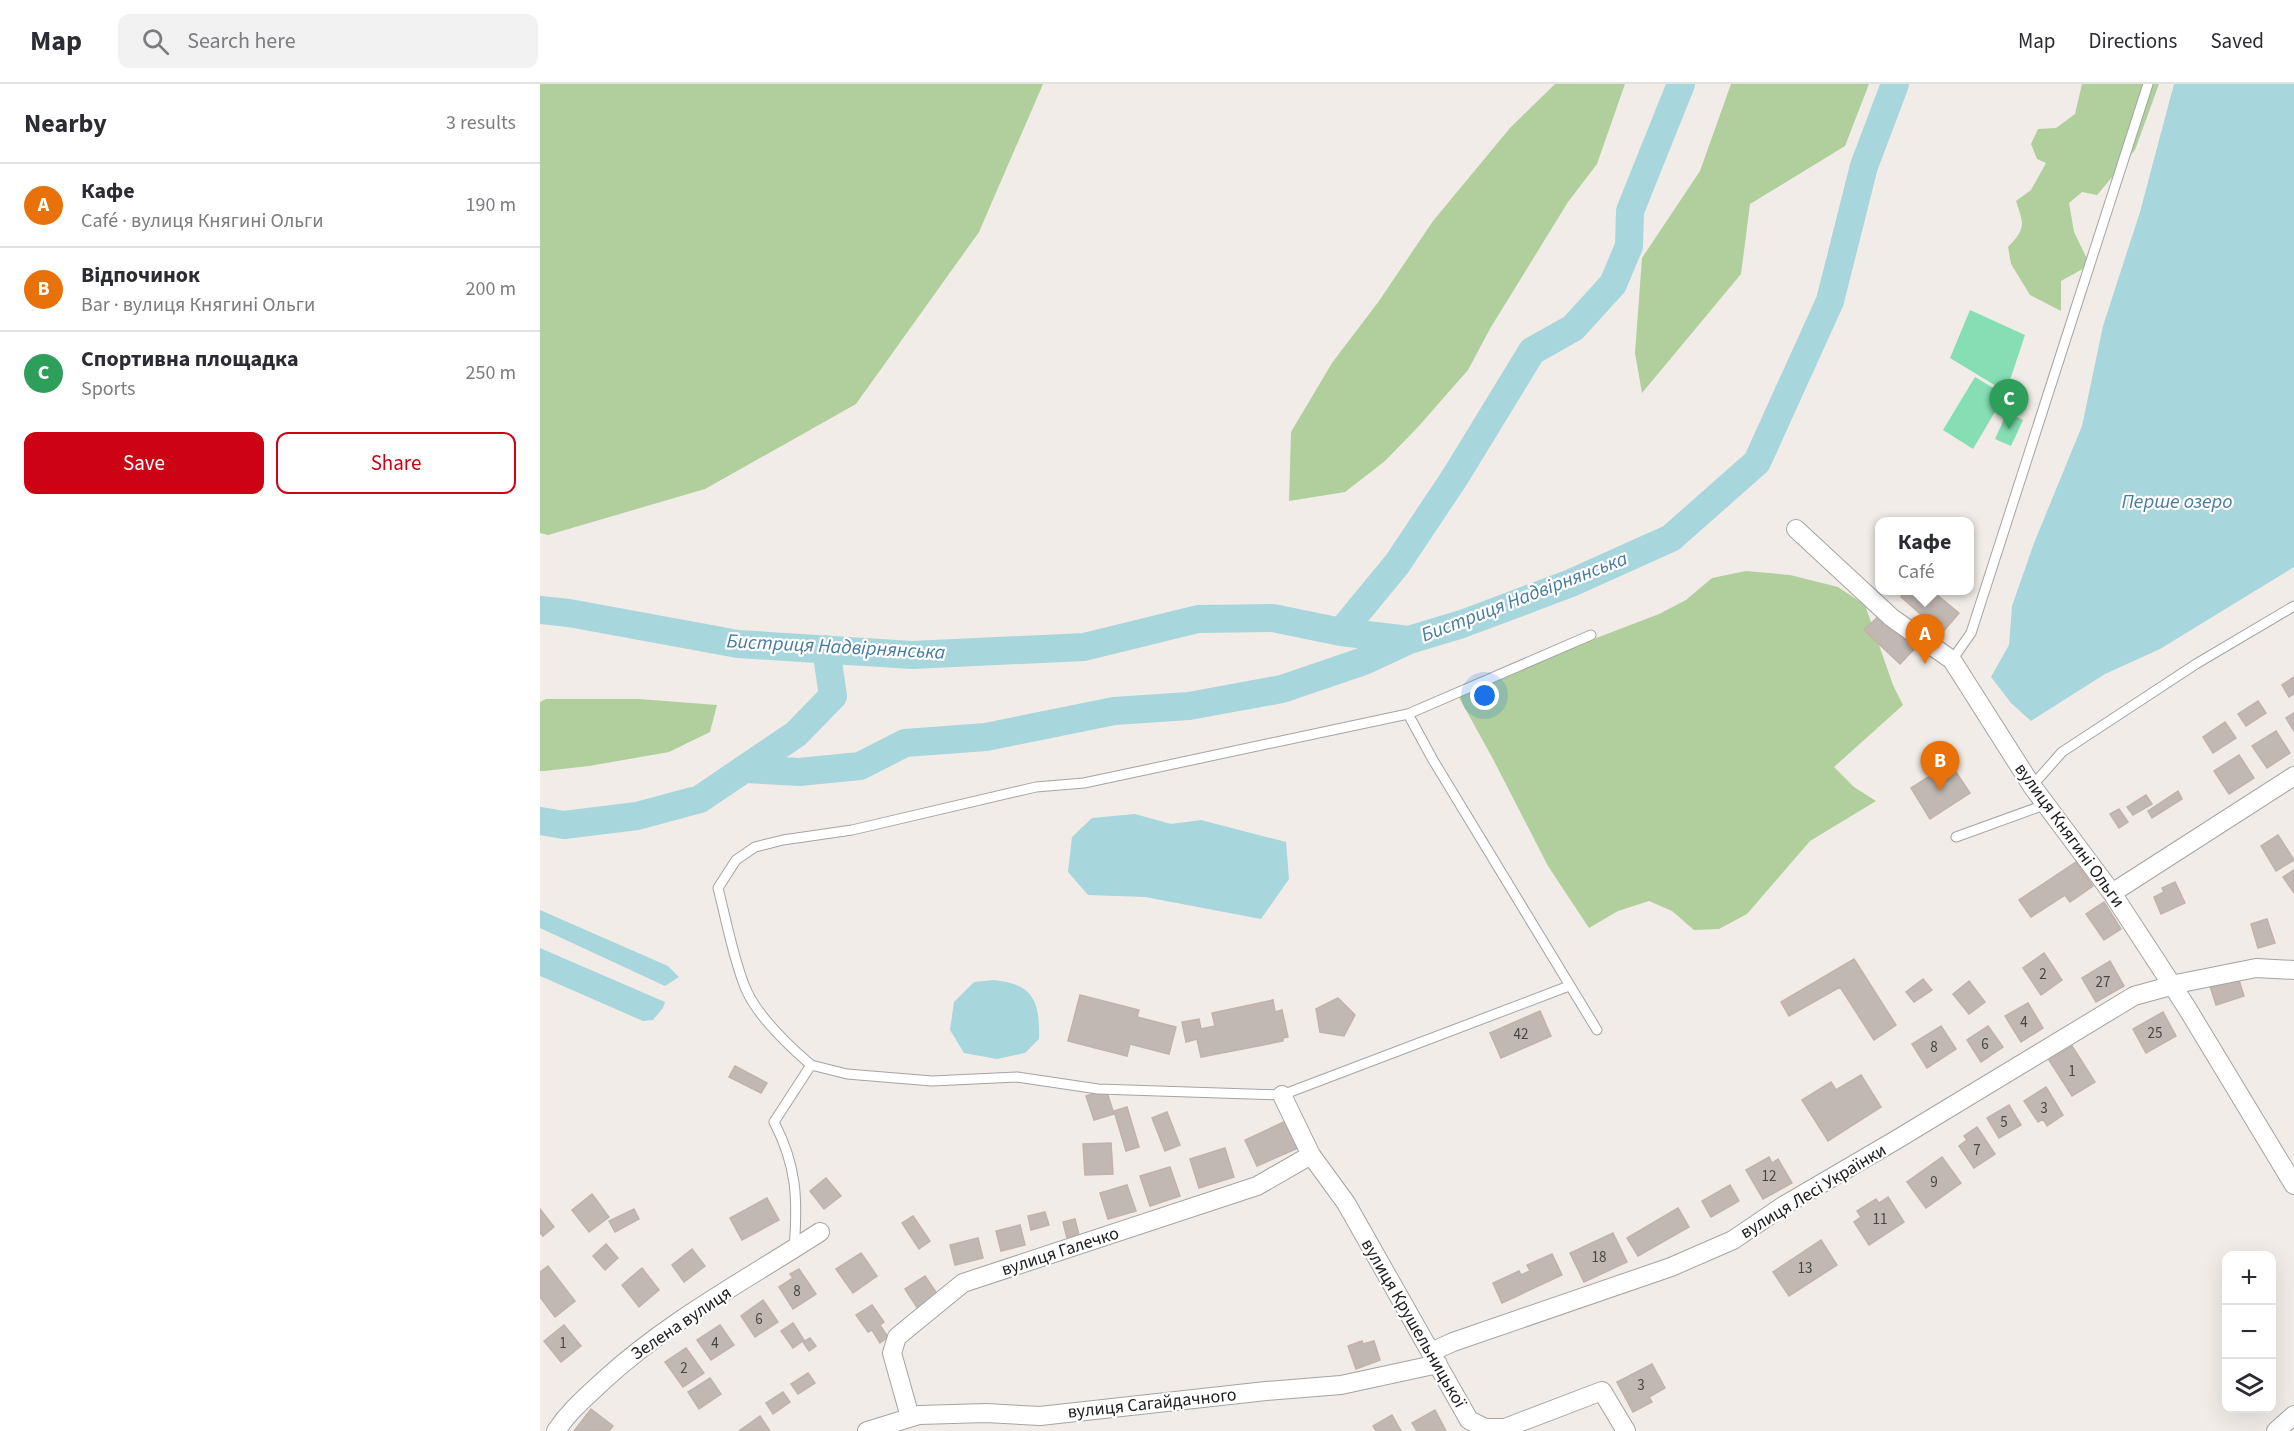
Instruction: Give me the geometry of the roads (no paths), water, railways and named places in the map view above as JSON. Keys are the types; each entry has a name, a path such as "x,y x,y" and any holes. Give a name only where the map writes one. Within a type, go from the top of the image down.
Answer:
{"street":[{"name":"вулиця Княгині Ольги","path":"1796,529 1892,618 1952,660 2032,786 2112,893 2172,985 2294,1185"},
{"path":"2112,893 2294,776"},
{"name":"вулиця Лесі Українки","path":"1434,1358 1453,1342 1671,1267 1733,1240 1783,1206 2134,996 2172,985 2256,968 2294,970"},
{"name":"вулиця Крушельницької","path":"1282,1095 1311,1155 1346,1203 1469,1420 1485,1428 1505,1428 1602,1391 1626,1431"},
{"name":"вулиця Галечко","path":"910,1417 892,1353 897,1337 963,1283 1257,1186 1311,1155"},
{"name":"Зелена вулиця","path":"556,1431 567,1414 630,1356 686,1315 820,1232"},
{"name":"вулиця Сагайдачного","path":"867,1431 919,1415 986,1413 1040,1416 1341,1385 1434,1358"},
{"path":"2276,1431 2294,1415"}],"lane":[{"path":"1952,660 1971,633 2148,84"},
{"path":"2032,786 2062,752 2196,664 2294,606"},
{"path":"1569,986 1282,1095 1098,1089 1017,1077 932,1081 847,1074 811,1065 795,1052 756,1007 745,987 718,888 736,860 755,847 783,840 852,830 1036,787 1084,783 1408,714 1591,635"},
{"path":"1408,714 1433,760 1597,1030"},
{"path":"1956,837 2047,804"},
{"path":"794,1249 796,1213 793,1168 774,1122 811,1065"}],"water":[{"name":"Перше озеро","path":"2174,84 2294,84 2294,567 2160,649 2105,674 2031,721 2011,703 1991,677 2009,645 2012,606 2034,543 2082,426 2103,326 2140,212"},
{"path":"1135,814 1171,824 1201,820 1286,842 1289,879 1261,919 1145,897 1088,895 1068,872 1072,837 1092,818"},
{"path":"540,910 668,966 679,977 665,986 540,928"},
{"path":"540,948 665,1002 663,1008 653,1020 643,1021 540,976"},
{"path":"994,980 1018,986 1032,997 1036,1005 1039,1039 1025,1053 997,1059 964,1053 950,1030 954,1002 974,982"}],"waterway":[{"path":"1341,632 1397,564 1455,477 1532,351 1573,328 1613,284 1629,246 1630,211 1681,84"},
{"name":"Бистриця Надвірнянська","path":"540,610 569,613 738,644 912,655 1084,647 1198,619 1273,618 1341,632 1409,640 1462,624 1571,583 1671,538 1757,462 1830,301 1864,166 1895,84"},
{"path":"744,769 799,772 860,766 905,743 986,737 1114,711 1189,706 1282,689 1364,661 1409,640"},
{"path":"540,821 564,825 637,816 700,799 796,734 833,696 826,649"}],"place":[{"name":"Спортивна площадка","path":"2009,429"},
{"name":"Кафе","path":"1925,664"},
{"name":"Відпочинок","path":"1940,791"}]}
